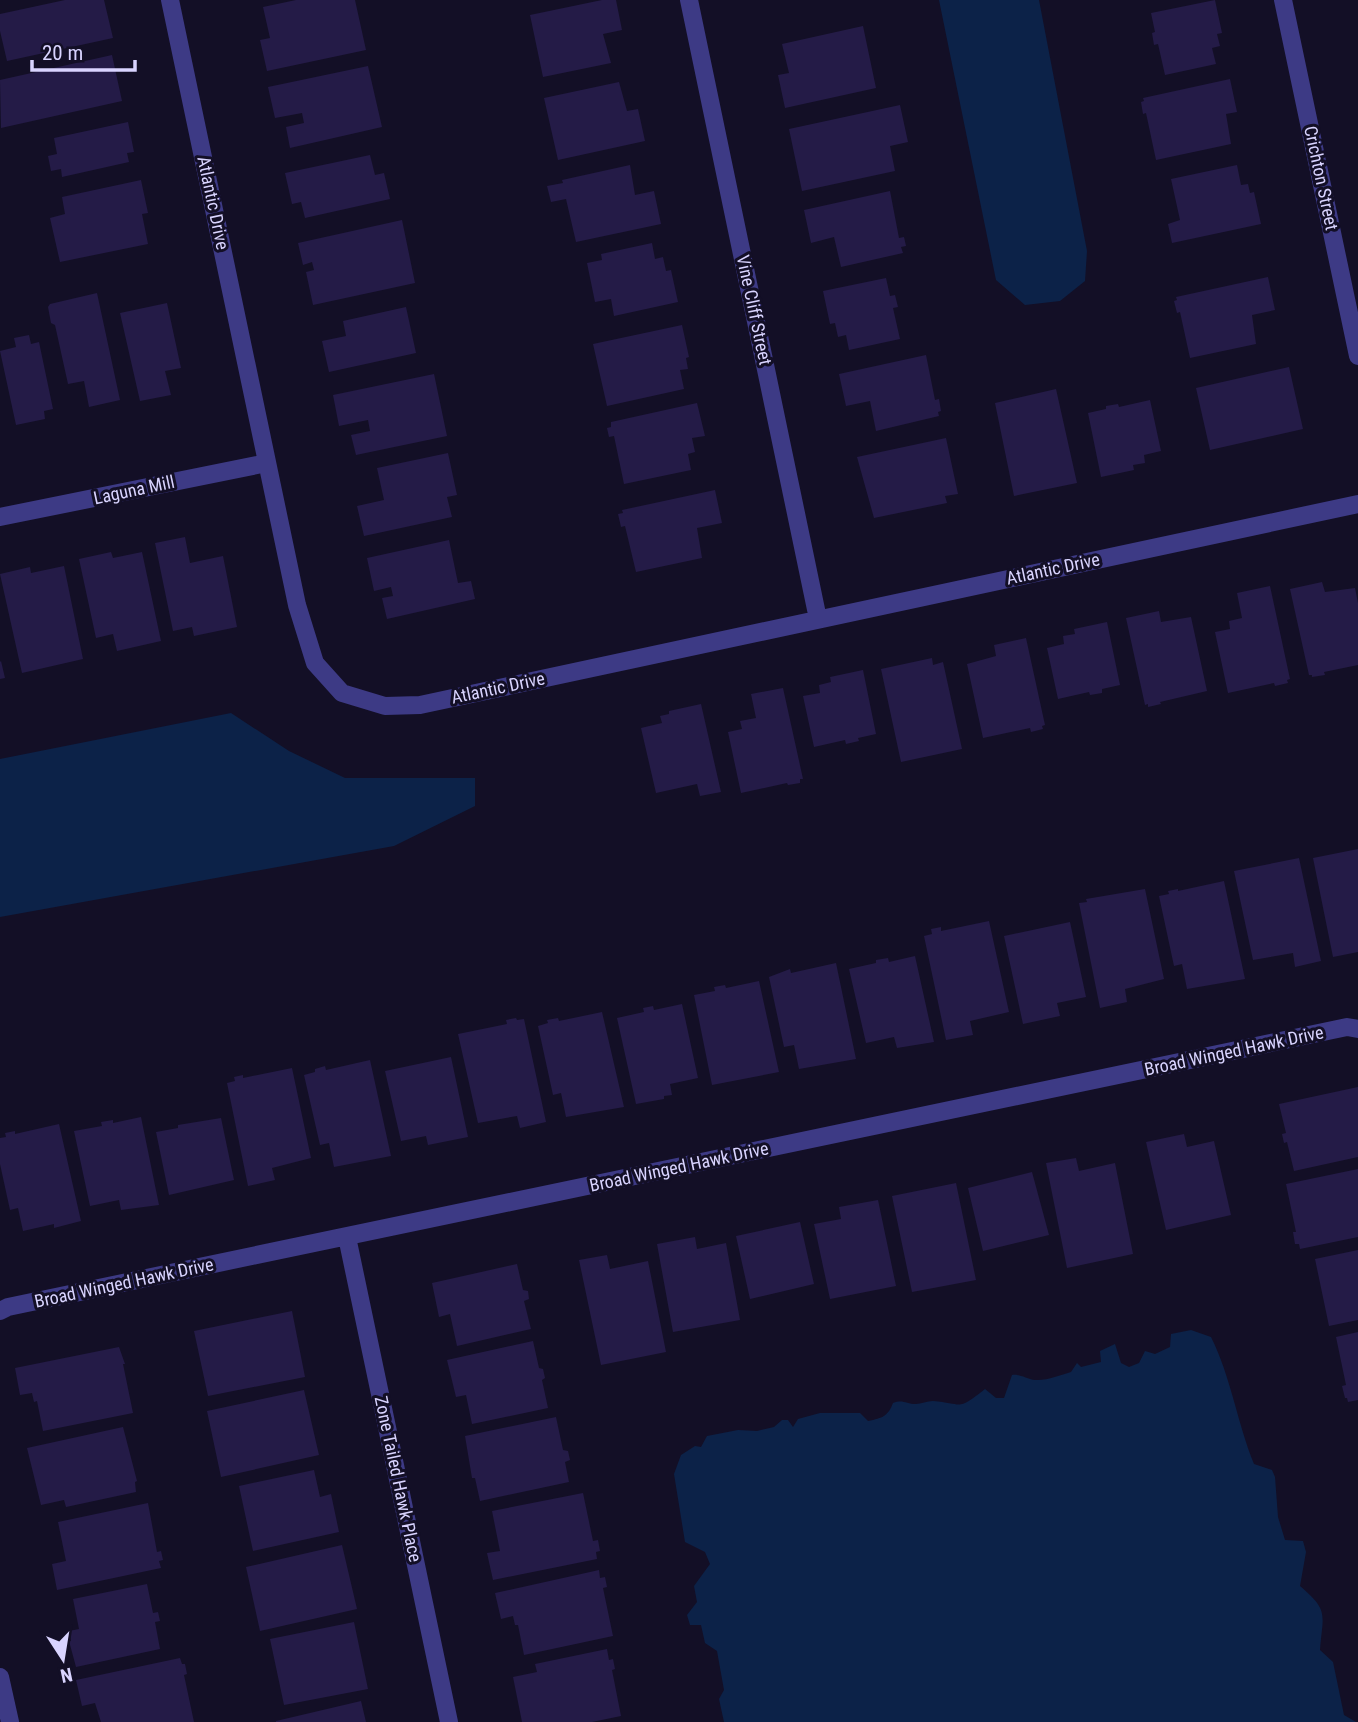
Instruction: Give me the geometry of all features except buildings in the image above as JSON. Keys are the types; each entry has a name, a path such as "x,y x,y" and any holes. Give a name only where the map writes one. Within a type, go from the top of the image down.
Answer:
{"street":[{"name":"Atlantic Drive","path":"170,0 297,605 315,663 342,694 385,706 420,705 1358,504"},
{"name":"Vine Cliff Street","path":"689,0 818,620"},
{"name":"Crichton Street","path":"1283,0 1358,356"},
{"name":"Laguna Mill","path":"0,517 267,463"},
{"name":"Broad Winged Hawk Drive","path":"0,1311 8,1307 1347,1027 1358,1028"},
{"name":"Zone Tailed Hawk Place","path":"347,1237 449,1722"},
{"path":"0,1676 10,1722"}],"water":[{"path":"939,0 1039,0 1087,251 1085,281 1060,301 1025,305 996,280"},
{"path":"231,713 289,751 345,778 475,778 475,806 394,846 0,917 0,759"},
{"path":"1191,1330 1211,1337 1224,1368 1254,1464 1272,1470 1278,1517 1285,1540 1303,1541 1306,1552 1300,1586 1320,1607 1323,1620 1320,1650 1333,1662 1344,1715 1356,1722 724,1722 719,1699 724,1690 717,1651 705,1643 701,1625 690,1625 687,1615 697,1602 694,1586 710,1564 705,1552 685,1542 674,1474 681,1455 695,1446 701,1447 707,1436 738,1430 757,1431 774,1427 782,1420 788,1420 793,1427 798,1419 820,1413 860,1413 868,1421 884,1416 896,1402 916,1404 933,1401 960,1404 970,1401 985,1389 996,1398 1004,1398 1012,1375 1035,1380 1053,1378 1071,1372 1077,1363 1081,1367 1101,1362 1100,1351 1115,1344 1121,1363 1129,1367 1139,1363 1145,1351 1155,1354 1170,1347 1171,1334"}]}
